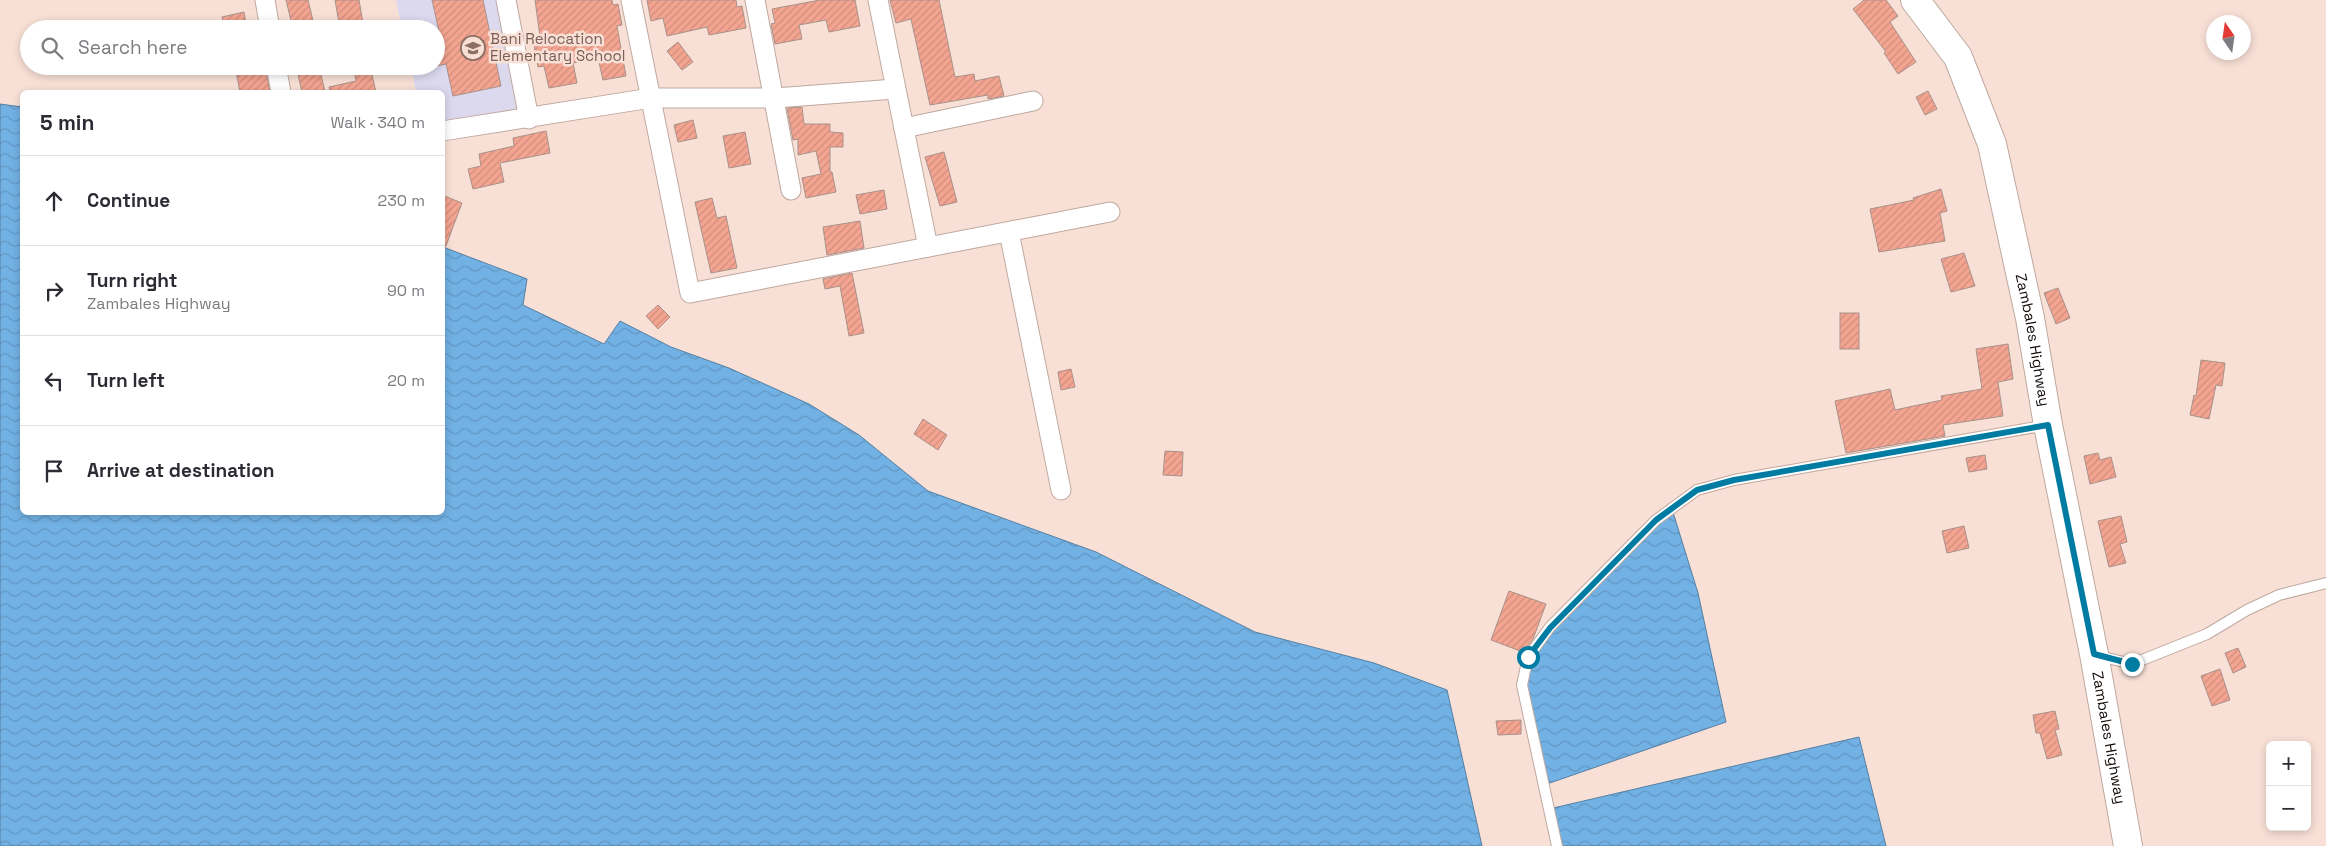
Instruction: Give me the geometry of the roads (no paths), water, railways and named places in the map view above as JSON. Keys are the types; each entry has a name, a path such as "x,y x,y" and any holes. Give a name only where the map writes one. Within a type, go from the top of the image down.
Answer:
{"main road":[{"name":"Zambales Highway","path":"1915,0 1958,57 1992,144 2030,318 2048,425 2094,654 2128,846"}],"street":[{"path":"264,0 268,20"},
{"path":"506,0 529,118"},
{"path":"631,0 690,293 1110,212"},
{"path":"755,0 791,190"},
{"path":"878,0 928,247"},
{"path":"278,75 281,90"},
{"path":"445,132 652,98 775,98 895,89"},
{"path":"904,128 1033,101"},
{"path":"1009,232 1061,490"}],"lane":[{"path":"1557,846 1522,685 1528,657 1550,628 1656,520 1697,490 1734,480 2048,425"},
{"path":"2094,654 2132,664 2207,634 2247,610 2279,595 2326,583"}],"water":[{"path":"0,104 20,107 20,515 445,515 445,248 527,279 523,305 604,344 620,321 671,347 729,368 809,404 859,435 928,491 1096,552 1255,632 1374,663 1447,690 1482,846 0,846"},
{"path":"1672,509 1698,593 1726,722 1544,785 1522,685 1528,657 1550,628"},
{"path":"1859,737 1886,846 1557,846 1549,809"}],"place":[{"name":"Bani Relocation Elementary School","path":"473,48"}]}
